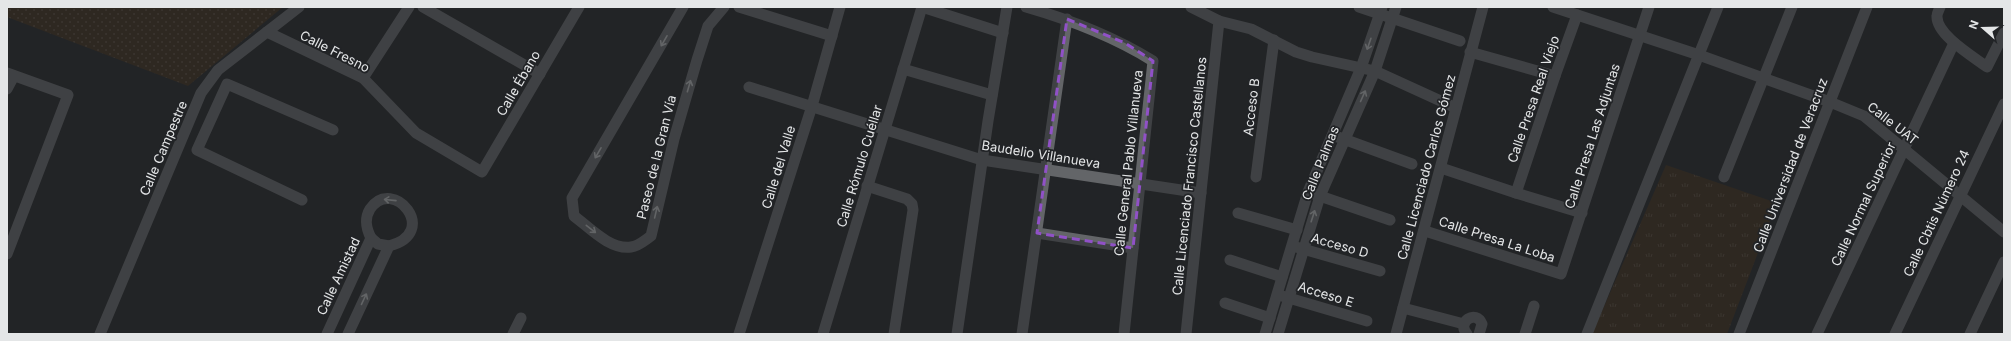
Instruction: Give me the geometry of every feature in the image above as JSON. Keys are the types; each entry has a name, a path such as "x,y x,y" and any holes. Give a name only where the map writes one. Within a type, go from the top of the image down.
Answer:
{"street":[{"name":"Calle Campestre","path":"100,334 201,92 218,70 298,7"},
{"path":"363,78 409,7"},
{"path":"423,7 540,74"},
{"name":"Calle Ébano","path":"482,172 578,7"},
{"name":"Paseo de la Gran Vía","path":"683,7 572,198 574,216 600,236 619,246 631,247 639,244 650,236 674,140 697,60 708,26 724,7"},
{"path":"739,7 832,36"},
{"name":"Calle del Valle","path":"739,334 812,106 840,7"},
{"path":"922,7 1003,33"},
{"name":"Calle Rómulo Cuéllar","path":"823,334 922,7"},
{"path":"957,334 982,160 1007,7"},
{"name":"Calle General Pablo Villanueva","path":"1026,7 1067,19 1125,43 1153,61 1124,334"},
{"path":"1191,7 1219,21 1251,29 1296,52 1375,71 1456,108"},
{"path":"1359,7 1381,10 1392,18 1460,41"},
{"name":"Calle Palmas","path":"1278,334 1320,196 1375,71 1396,7"},
{"name":"Calle Licenciado Carlos Gómez","path":"1396,334 1425,231 1470,52 1483,7"},
{"name":"Calle UAT","path":"1553,7 1640,34 1830,102 1864,116 2004,232"},
{"name":"Calle Presa Las Adjuntas","path":"1561,274 1649,7"},
{"path":"1587,334 1718,7"},
{"path":"1724,177 1792,7"},
{"name":"Calle Universidad de Veracruz","path":"1739,334 1867,7"},
{"path":"1940,7 1937,16 1938,24 1954,43 1987,67 2004,33"},
{"name":"Calle Palmas","path":"1265,334 1308,192 1361,68 1381,10"},
{"name":"Calle Presa Real Viejo","path":"1516,193 1577,15"},
{"path":"1022,334 1067,19"},
{"name":"Calle Licenciado Francisco Castellanos","path":"1186,334 1219,21"},
{"name":"Calle Fresno","path":"267,32 363,78 416,133 482,172"},
{"name":"Acceso B","path":"1256,177 1274,40"},
{"name":"Calle Normal Superior","path":"1817,334 1954,43"},
{"path":"1470,52 1555,76"},
{"path":"903,69 992,95"},
{"path":"7,89 10,74 68,95 7,254"},
{"path":"302,200 197,150 202,137 227,84 333,130"},
{"name":"Baudelio Villanueva","path":"749,87 885,128 982,160 1201,193"},
{"name":"Calle Cbtis Número 24","path":"1895,334 2004,104"},
{"path":"185,131 202,137"},
{"path":"1332,136 1412,164"},
{"path":"1441,168 1516,193 1582,212"},
{"path":"867,186 907,200 912,204 913,210 894,334"},
{"path":"1308,192 1390,220"},
{"name":"Calle Amistad","path":"327,334 371,238 366,228 366,215 373,205 382,200 390,199 401,202 409,209 412,218 412,226 409,235 400,243 389,246"},
{"path":"1238,213 1297,230"},
{"name":"Calle Presa La Loba","path":"1425,231 1561,274"},
{"path":"1037,233 1133,248"},
{"path":"348,334 389,246 378,244 371,238"},
{"name":"Acceso D","path":"1292,246 1380,271"},
{"path":"1230,260 1282,277"},
{"path":"1970,334 2004,262"},
{"name":"Acceso E","path":"1277,294 1367,321"},
{"path":"1225,304 1270,318"},
{"path":"1526,334 1534,306"},
{"path":"1404,308 1465,329 1470,318 1479,319 1482,328 1479,334"},
{"path":"513,334 521,318"}],"highlighted area":[{"path":"1067,19 1125,43 1153,61 1133,248 1037,233"}],"green space":[{"path":"7,7 283,7 188,86 7,17"},
{"path":"1666,165 1777,203 1727,334 1592,334"}]}
